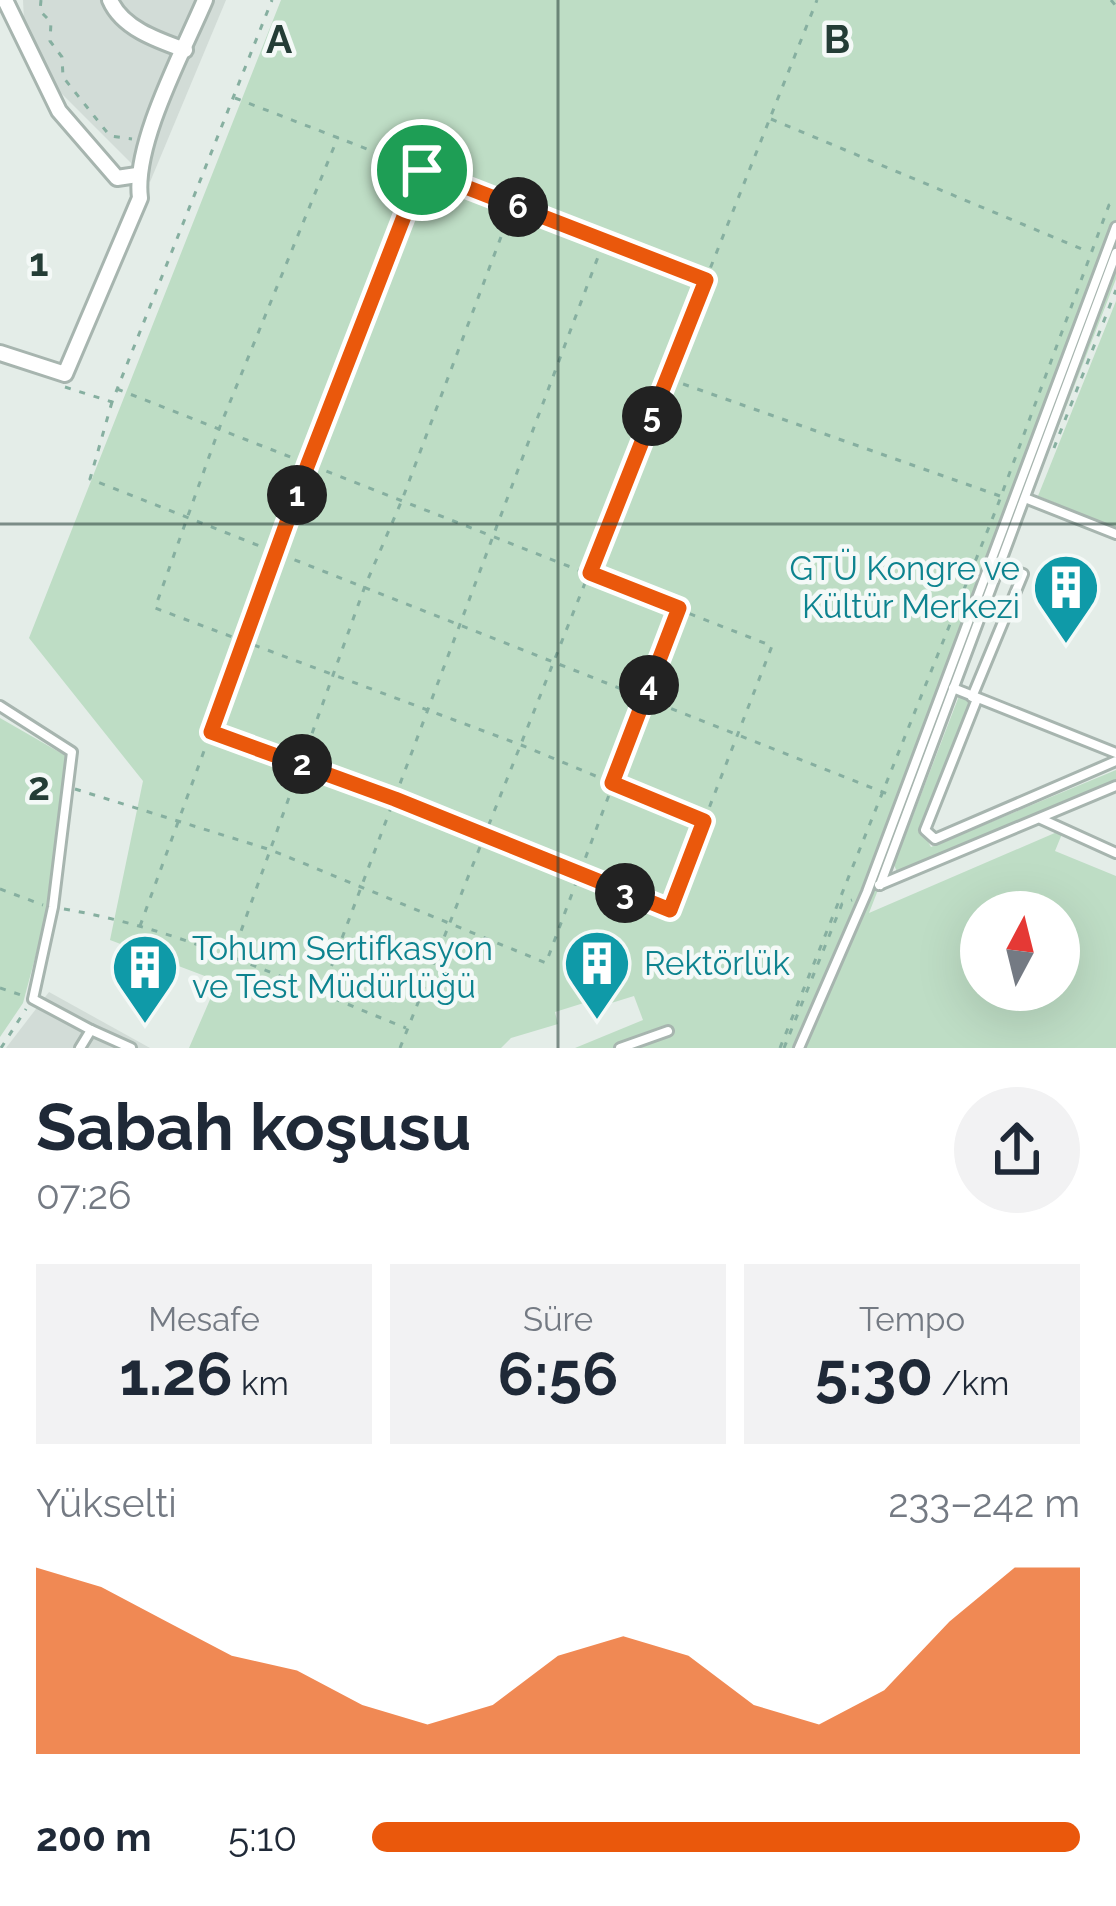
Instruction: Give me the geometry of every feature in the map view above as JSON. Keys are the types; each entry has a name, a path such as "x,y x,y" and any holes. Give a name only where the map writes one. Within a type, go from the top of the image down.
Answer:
{"street":[{"path":"5,0 59,111 117,178 137,176"},
{"path":"110,0 116,14 150,37 184,50"},
{"path":"0,353 65,374 140,198 137,176 205,0"}],"lane":[{"path":"799,1048 902,800 1006,498 1116,227"},
{"path":"880,885 1116,253"},
{"path":"1024,498 1116,534"},
{"path":"999,565 1023,574 925,830 935,838 1116,757"},
{"path":"953,688 1116,757"},
{"path":"0,706 72,752 52,908 33,1000 131,1048"},
{"path":"866,893 1116,786"},
{"path":"1040,818 1116,853"},
{"path":"80,1048 91,1030"},
{"path":"620,1048 668,1031"}],"path":[{"path":"41,0 40,11 51,22 50,40 62,57 63,77 74,92 110,136 134,139 142,134"},
{"path":"272,0 117,389 90,479 902,800"},
{"path":"400,1048 817,0"},
{"path":"1111,0 1116,6"},
{"path":"234,97 706,280"},
{"path":"770,118 1103,259"},
{"path":"338,137 219,429 155,608 521,745 704,821"},
{"path":"140,926 308,464 422,170"},
{"path":"782,1048 882,792 1006,498 1109,205 1116,200"},
{"path":"231,959 365,586 513,205"},
{"path":"321,994 604,241"},
{"path":"668,378 1006,498"},
{"path":"52,383 112,403"},
{"path":"117,389 772,646 670,910 395,799 211,732"},
{"path":"68,787 271,850 546,963 679,608"},
{"path":"0,889 52,908 140,926 408,1028"},
{"path":"782,1048 842,904 866,893"},
{"path":"0,988 33,1000 1,1048"}],"shaded area":[{"path":"23,0 226,0 150,182 60,92 24,21"},
{"path":"49,992 150,1048 6,1048"}],"green space":[{"path":"281,0 1116,0 1116,279 869,913 1064,829 1055,851 1116,876 1116,1048 575,1048 643,1020 634,996 592,1009 587,1002 555,1012 558,1024 511,1038 501,1048 189,1048 218,981 110,940 143,781 29,638"},
{"path":"1116,301 1116,528 1038,496"},
{"path":"959,696 970,700 920,828 931,847 1116,770 1116,784 899,876 894,865"},
{"path":"0,718 66,756 47,913 23,1003 0,1037"}],"place":[{"name":"GTÜ Kongre ve Kültür Merkezi","path":"1066,646"},
{"name":"Rektörlük","path":"597,1022"},
{"name":"Tohum Sertifkasyon ve Test Müdürlüğü","path":"145,1026"}],"route":[{"path":"422,170 706,280 590,573 679,608 612,783 704,821 670,910 395,799 211,732 422,170"}]}
